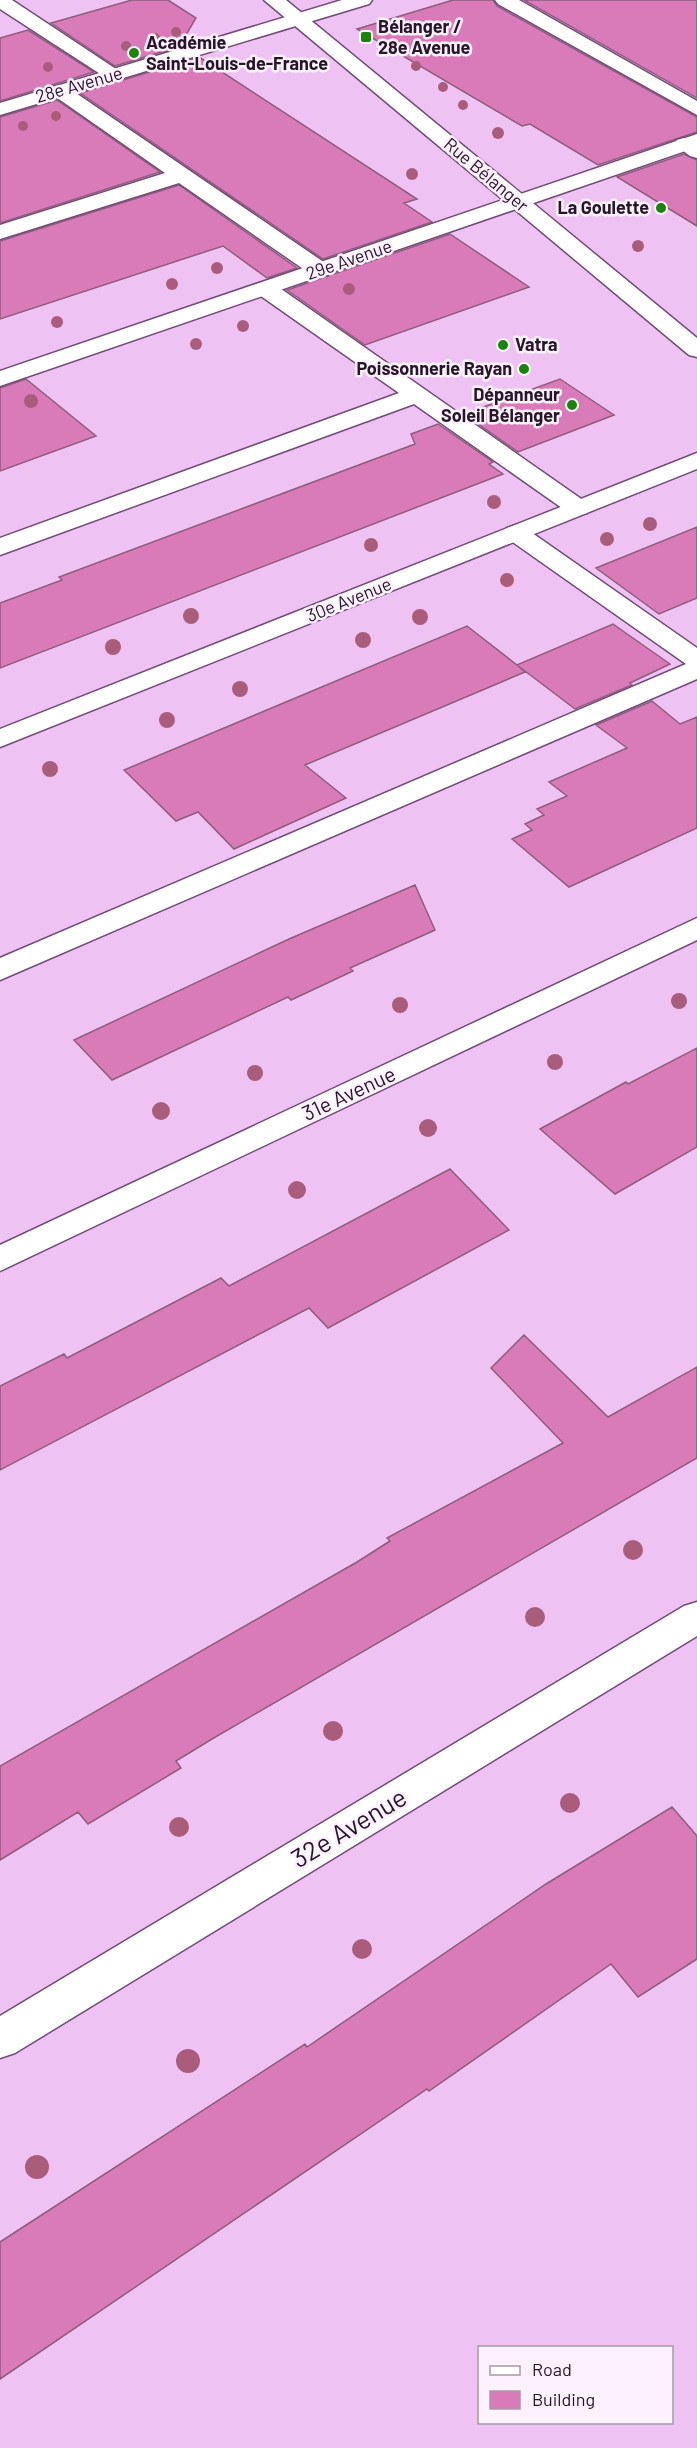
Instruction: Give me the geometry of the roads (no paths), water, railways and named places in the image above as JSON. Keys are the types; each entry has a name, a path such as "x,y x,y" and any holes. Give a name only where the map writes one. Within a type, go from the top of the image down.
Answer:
{"street":[{"name":"Rue Bélanger","path":"274,0 697,350"},
{"name":"28e Avenue","path":"0,109 362,0"},
{"path":"505,0 697,109"},
{"path":"0,1 115,75"},
{"path":"60,91 320,270"},
{"name":"29e Avenue","path":"0,379 518,201 693,145"},
{"path":"0,232 181,175"},
{"path":"266,289 578,508"},
{"path":"0,547 416,395"},
{"name":"30e Avenue","path":"0,739 697,460"},
{"path":"516,533 697,660"},
{"path":"0,970 697,669"},
{"name":"31e Avenue","path":"0,1259 697,928"},
{"name":"32e Avenue","path":"0,2038 697,1617"}],"place":[{"name":"Bélanger / 28e Avenue","path":"366,37"},
{"name":"Académie Saint-Louis-de-France","path":"134,53"},
{"name":"La Goulette","path":"661,208"},
{"name":"Vatra","path":"503,345"},
{"name":"Poissonnerie Rayan","path":"524,369"},
{"name":"Dépanneur Soleil Bélanger","path":"572,405"}]}
